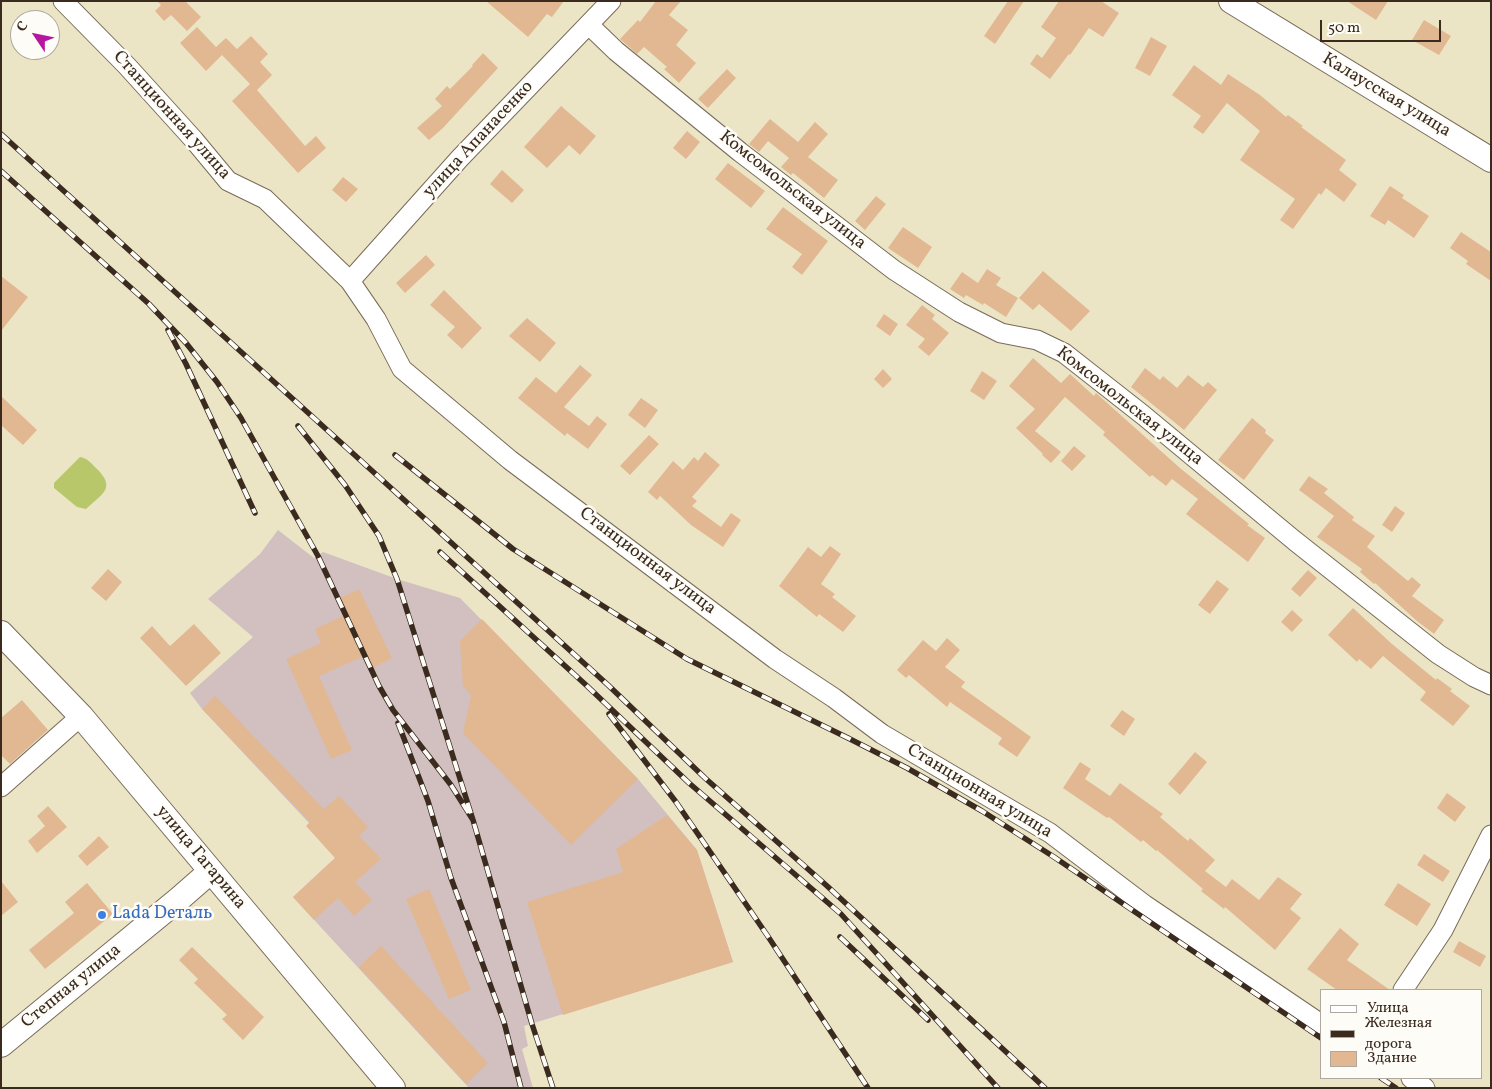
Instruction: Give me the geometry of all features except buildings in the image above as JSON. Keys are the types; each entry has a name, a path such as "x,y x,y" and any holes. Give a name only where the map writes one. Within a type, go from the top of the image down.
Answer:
{"street":[{"name":"Станционная улица","path":"63,1 127,66 194,140 228,181 265,199 350,281 376,319 402,370 510,460 775,659 834,698 882,734 1050,834 1146,905 1320,1023"},
{"name":"улица Апанасенко","path":"350,281 460,158 611,1"},
{"name":"Калаусская улица","path":"1231,1 1491,160"},
{"name":"Комсомольская улица","path":"589,25 616,51 740,152 894,270 959,312 1001,332 1037,340 1064,353 1143,414 1295,541 1438,654 1474,678 1491,685"},
{"name":"улица Гагарина","path":"1,633 81,716 393,1088"},
{"path":"1,788 81,716"},
{"path":"1404,989 1443,930 1491,835"},
{"name":"Степная улица","path":"1,1045 211,871"},
{"path":"1411,1079 1424,1088"}],"shaded area":[{"path":"278,530 314,558 323,552 397,579 460,598 638,779 697,850 733,962 524,1026 528,1046 522,1049 533,1088 469,1088 293,897 335,858 309,823 202,709 190,693 253,637 208,599 260,554"}],"green space":[{"path":"80,457 96,468 106,481 105,490 102,495 86,509 77,507 54,488 54,483"}],"railway":[{"path":"1,134 608,685 705,778 826,885 1045,1088"},
{"path":"1,171 149,304 186,343 217,382 241,418 318,556 379,686 393,710 451,785 473,820"},
{"path":"168,330 186,364 255,513"},
{"path":"298,426 345,485 379,536 397,579 473,820 532,1024 553,1088"},
{"path":"395,455 513,549 687,659 907,768 982,811 1054,857 1320,1037"},
{"path":"440,552 586,685 689,783 841,914 998,1088"},
{"path":"609,714 676,802 868,1088"},
{"path":"398,723 428,801 451,878 504,1022 521,1088"},
{"path":"840,937 928,1020"},
{"path":"1382,1079 1396,1088"}],"place":[{"name":"Lada Dеталь","path":"102,915"}]}
